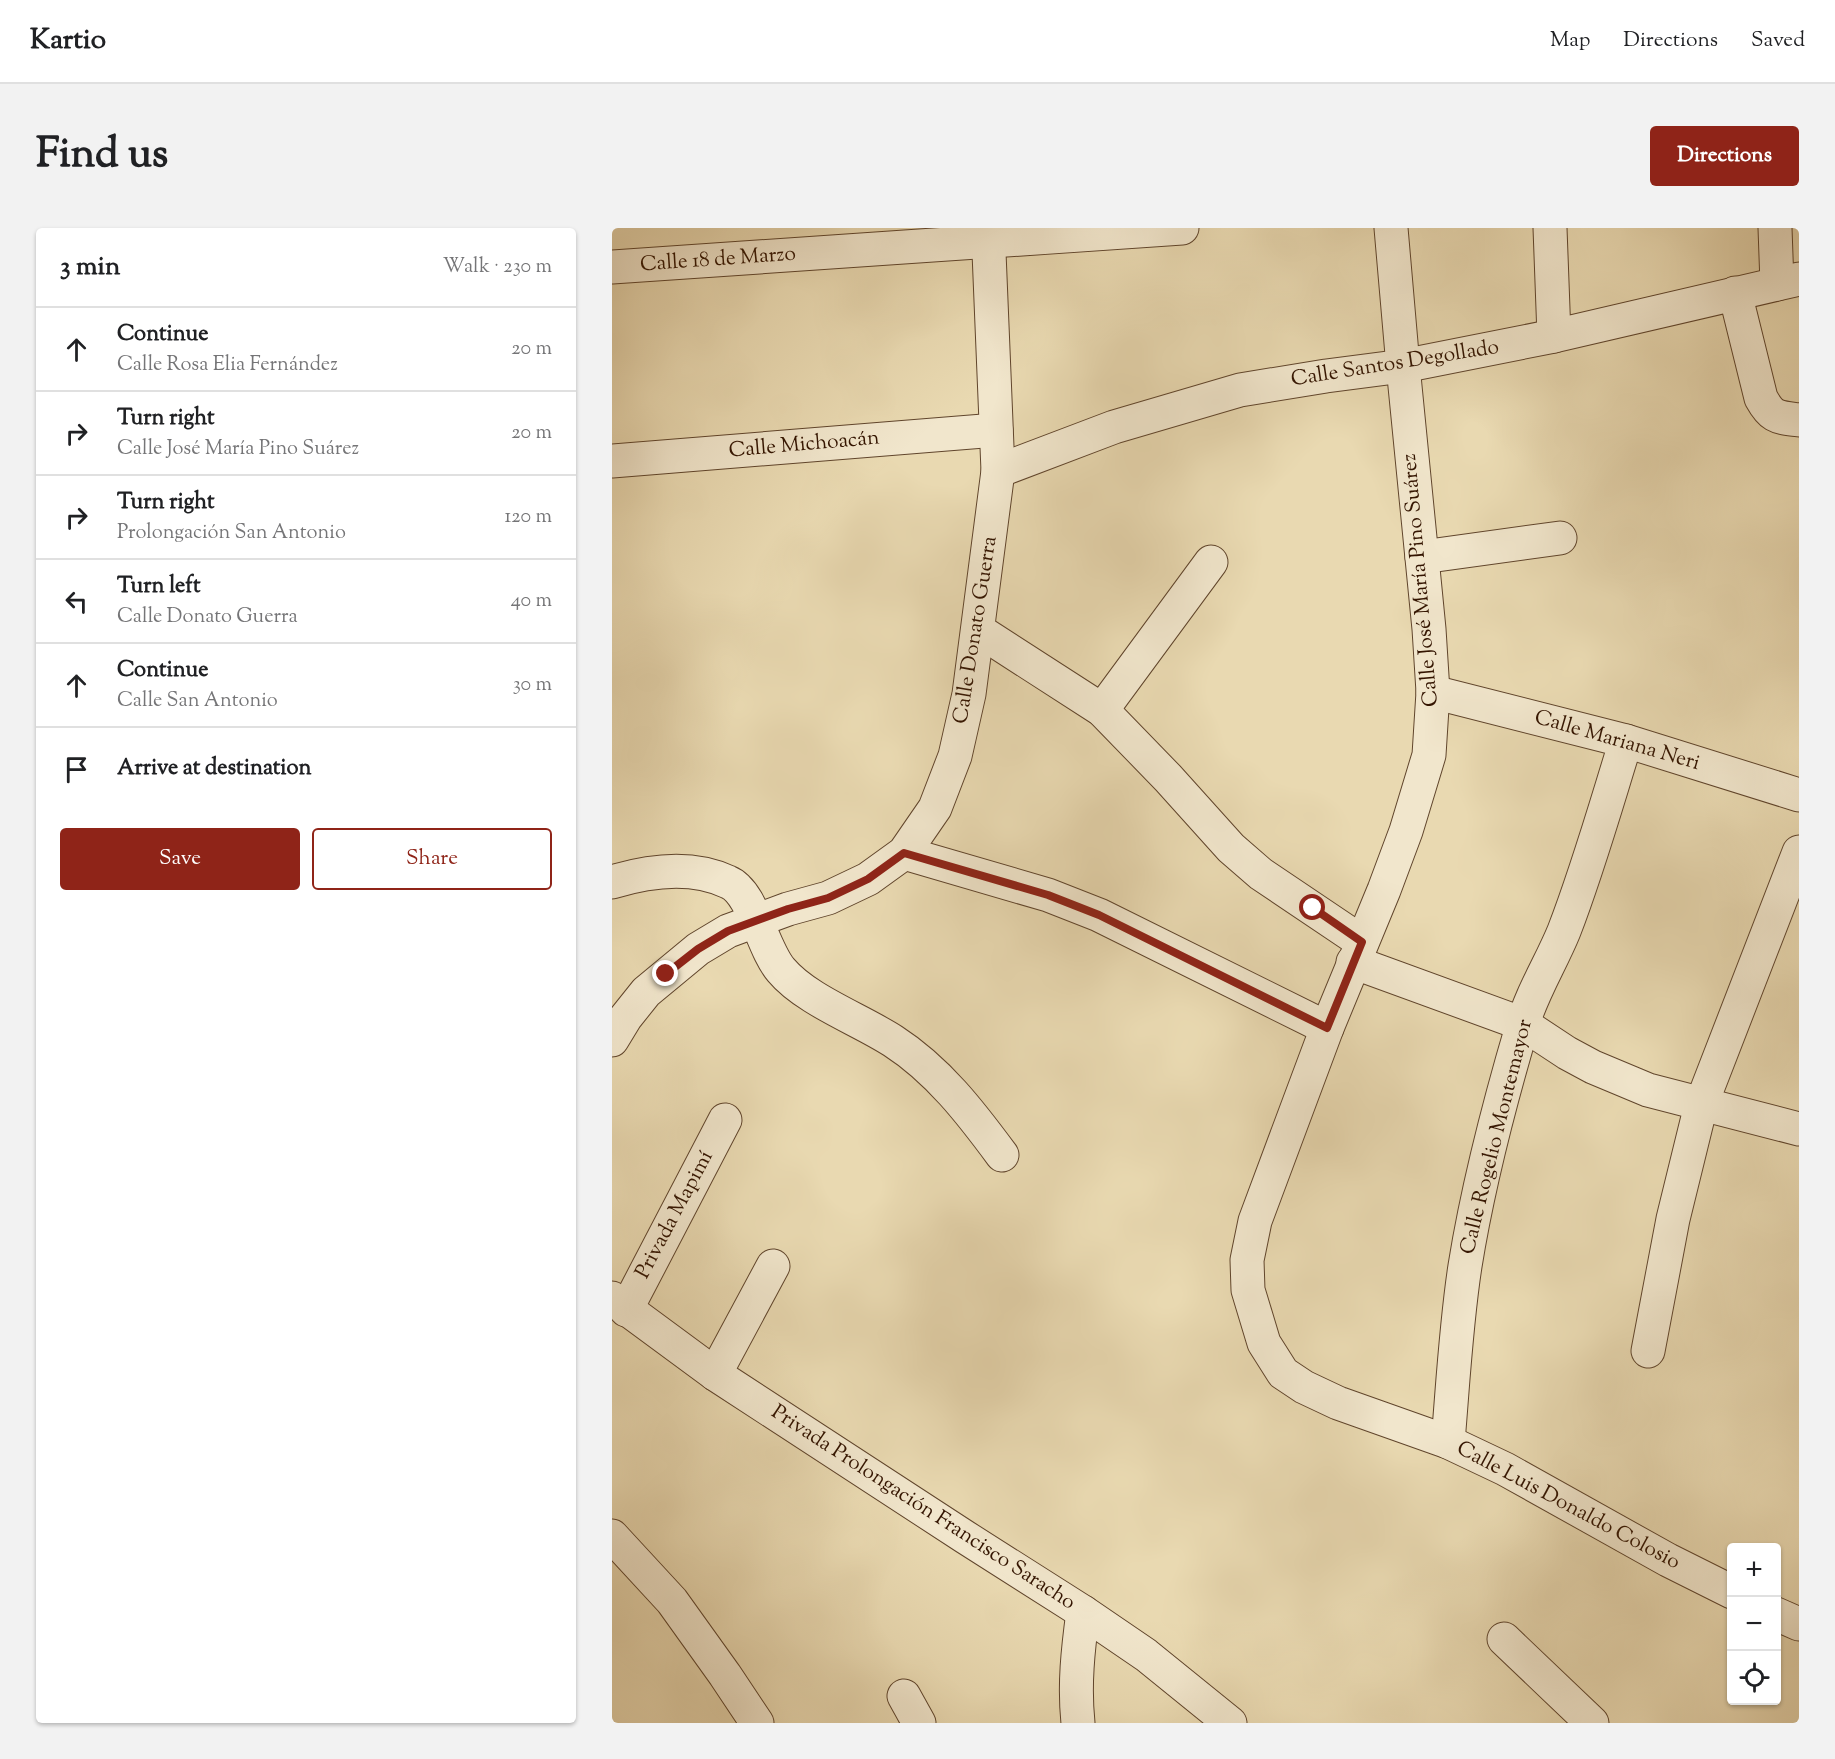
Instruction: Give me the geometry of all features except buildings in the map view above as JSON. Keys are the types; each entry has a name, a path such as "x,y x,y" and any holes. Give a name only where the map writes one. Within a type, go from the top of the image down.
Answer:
{"street":[{"name":"Calle 18 de Marzo","path":"612,267 989,235 1182,228"},
{"name":"Calle José María Pino Suárez","path":"1247,1260 1255,1221 1327,1028 1384,890 1422,784 1431,737 1433,692 1391,228"},
{"path":"1550,228 1554,336"},
{"path":"1775,228 1788,281"},
{"name":"Calle Donato Guerra","path":"616,1024 646,992 698,949 728,931 755,920 828,898 868,879 904,853 935,808 955,756 969,694 998,471 989,235"},
{"name":"Calle Santos Degollado","path":"998,471 1114,428 1240,390 1402,366 1554,336 1788,281"},
{"path":"1735,293 1761,399 1768,412 1799,420"},
{"name":"Calle Michoacán","path":"612,461 996,430"},
{"path":"1422,556 1560,538"},
{"path":"1102,710 1211,562"},
{"path":"978,630 1102,710 1161,770 1231,848 1358,952 1522,1024 1567,1053 1648,1090 1799,1129"},
{"name":"Calle Mariana Neri","path":"1433,692 1626,741 1799,795"},
{"name":"Calle Rogelio Montemayor","path":"1448,1442 1457,1329 1465,1267 1476,1206 1522,1024 1563,933 1584,876 1626,741"},
{"path":"1648,1352 1680,1186 1701,1104 1799,852"},
{"path":"904,853 1048,895 1099,915 1327,1028"},
{"path":"612,882 658,871 687,872 711,876 729,882 740,889 767,951 782,971 801,989 894,1041 936,1075 966,1106 1002,1155"},
{"name":"Privada Mapimí","path":"619,1304 725,1120"},
{"name":"Calle Luis Donaldo Colosio","path":"1247,1260 1248,1290 1256,1321 1264,1343 1283,1373 1304,1387 1338,1403 1448,1442 1505,1469 1668,1560 1727,1590"},
{"path":"715,1374 773,1266"},
{"name":"Privada Prolongación Francisco Saracho","path":"619,1304 715,1374 1083,1612 1146,1656 1230,1723"},
{"path":"612,1536 672,1601 757,1723"},
{"path":"1078,1723 1077,1658 1083,1612"},
{"path":"1781,1616 1799,1624"},
{"path":"1504,1639 1592,1723"}],"route":[{"path":"666,974 698,949 728,931 788,909 828,898 868,879 904,853 1048,895 1099,915 1327,1028 1362,942 1313,908"}]}
